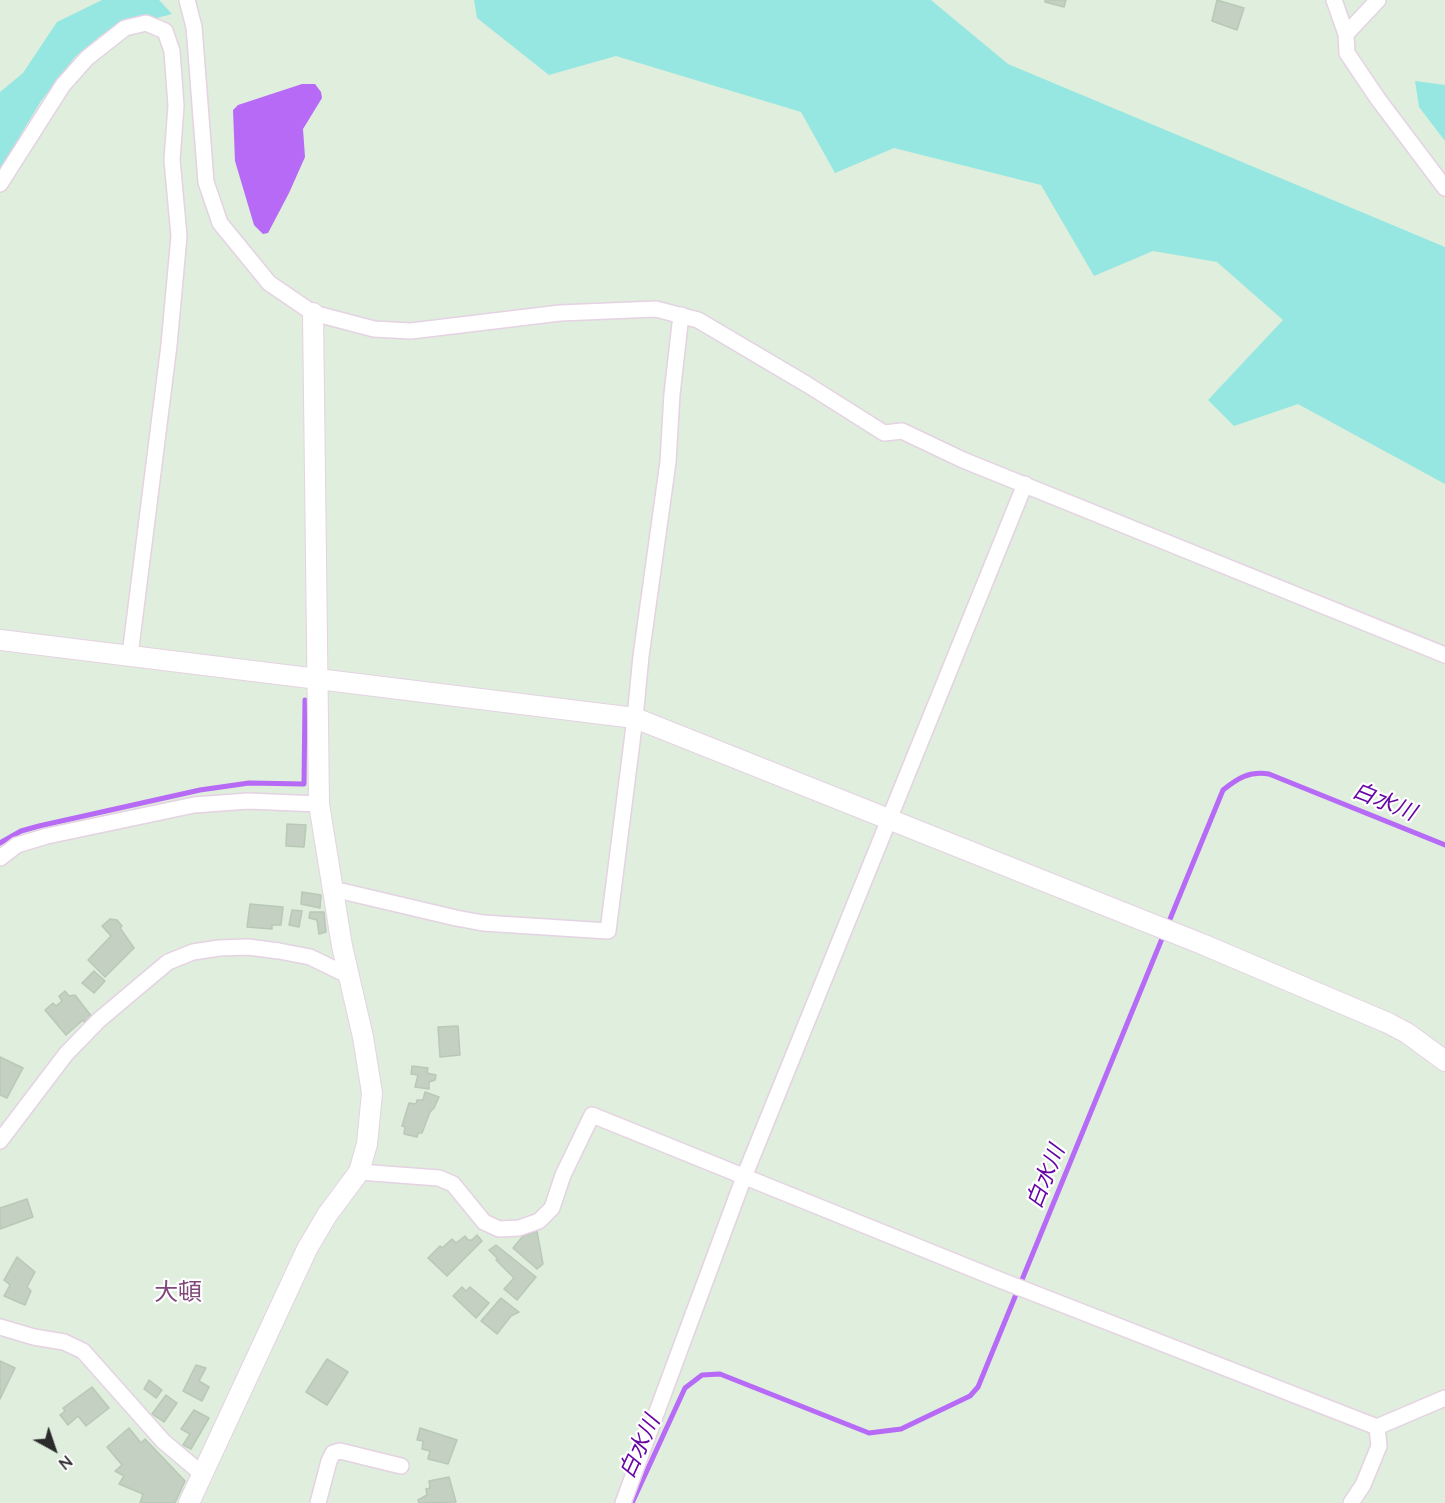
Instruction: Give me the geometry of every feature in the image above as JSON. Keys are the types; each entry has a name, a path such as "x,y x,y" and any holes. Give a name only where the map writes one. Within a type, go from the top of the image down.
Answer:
{"street":[{"path":"187,0 194,27 206,182 220,223 270,283 313,313 374,329 411,331 560,313 656,309 698,320 884,433 902,431 963,460 1445,655"},
{"path":"1334,0 1346,34 1347,53 1378,99 1445,188"},
{"path":"1346,34 1378,0"},
{"path":"0,184 63,85 87,58 125,28 146,22 165,31 172,51 175,95 172,160 179,236 168,357 130,655"},
{"path":"189,1503 307,1249 327,1215 358,1172 367,1144 372,1093 363,1037 347,975 319,804 313,313"},
{"path":"333,889 483,923 608,931 635,718 640,656 668,462 672,394 681,315"},
{"path":"623,1503 744,1177 1025,484"},
{"path":"0,640 635,718 1202,944 1388,1023 1407,1033 1445,1061"},
{"path":"0,858 17,845 47,836 194,805 248,801 319,804"},
{"path":"0,1141 66,1054 99,1020 168,962 193,952 248,947 310,957 347,975"},
{"path":"358,1172 439,1178 453,1184 484,1222 499,1229 519,1228 539,1221 552,1208 563,1175 592,1115 990,1276 1377,1427 1445,1398"},
{"path":"0,1327 34,1337 64,1342 83,1351 156,1434 202,1474"},
{"path":"1351,1503 1363,1485 1379,1446 1377,1427"},
{"path":"318,1503 333,1454 340,1451 401,1466"}],"shaded area":[{"path":"102,0 159,0 172,14 157,18 126,19 100,36 75,57 41,101 0,169 0,92 23,73 57,22"},
{"path":"474,0 931,0 1008,64 1445,247 1445,484 1298,404 1234,426 1208,400 1283,320 1217,262 1153,251 1094,276 1041,185 894,148 835,173 801,112 616,56 549,75 477,18"},
{"path":"1415,81 1445,85 1445,141 1419,107"},
{"path":"302,84 315,84 322,98 303,129 305,157 268,233 263,234 254,225 235,161 233,110 238,105"}],"building":[{"path":"1045,0 1066,0 1064,7 1045,2"},
{"path":"1217,0 1244,8 1237,30 1212,21"},
{"path":"287,824 306,825 304,847 286,846"},
{"path":"302,892 321,895 320,908 301,904"},
{"path":"250,904 283,907 281,925 272,925 272,929 247,927"},
{"path":"292,910 302,911 299,927 289,925"},
{"path":"310,912 324,912 326,932 319,934 317,920 309,918"},
{"path":"110,919 117,920 122,926 120,928 134,948 105,977 88,960 111,936 102,926"},
{"path":"94,971 105,981 94,993 82,983"},
{"path":"65,991 69,996 75,995 92,1017 85,1023 83,1020 66,1035 45,1010 53,1003 56,1006 62,1001 59,996"},
{"path":"458,1026 460,1055 440,1057 438,1027"},
{"path":"0,1057 23,1068 7,1098 0,1095"},
{"path":"412,1066 428,1068 427,1073 436,1075 435,1080 429,1082 429,1089 415,1087 418,1075 411,1074"},
{"path":"425,1092 439,1097 422,1133 418,1133 417,1137 404,1134 405,1127 402,1126 409,1103 416,1104 417,1100 423,1100"},
{"path":"27,1199 33,1217 0,1229 0,1208"},
{"path":"537,1231 543,1264 537,1269 513,1248 523,1236"},
{"path":"477,1235 482,1241 447,1276 428,1258 440,1246 442,1248 452,1239 456,1243 465,1236 468,1240 472,1240"},
{"path":"496,1245 536,1277 517,1300 504,1289 514,1278 489,1250"},
{"path":"17,1257 35,1272 27,1287 31,1291 25,1305 4,1296 10,1285 4,1280"},
{"path":"462,1287 466,1291 470,1287 489,1303 476,1318 453,1296"},
{"path":"501,1298 519,1312 511,1316 497,1334 481,1321"},
{"path":"327,1359 348,1372 327,1405 306,1392"},
{"path":"0,1361 15,1368 0,1399"},
{"path":"196,1365 206,1368 199,1381 209,1387 202,1401 183,1391"},
{"path":"149,1380 162,1390 156,1398 144,1389"},
{"path":"92,1387 109,1408 86,1426 78,1416 68,1425 60,1415 65,1411 63,1408"},
{"path":"166,1395 177,1403 164,1422 152,1414"},
{"path":"194,1410 209,1418 191,1449 183,1445 190,1434 181,1429"},
{"path":"129,1428 141,1443 145,1439 185,1481 175,1503 140,1503 143,1494 119,1484 124,1476 115,1471 122,1465 107,1447"},
{"path":"420,1428 457,1440 448,1464 428,1459 430,1451 422,1449 423,1441 417,1440"},
{"path":"449,1477 456,1502 419,1503 418,1500 427,1495 426,1489 430,1488 429,1481"}],"waterway":[{"path":"0,843 21,831 39,826 200,790 249,783 304,784 305,700"},
{"name":"白水川","path":"632,1503 685,1388 702,1375 720,1374 869,1433 901,1429 970,1396 978,1387 1223,790 1244,776 1269,774 1445,845"}],"district":[{"name":"大頓","path":"178,1293"}]}
